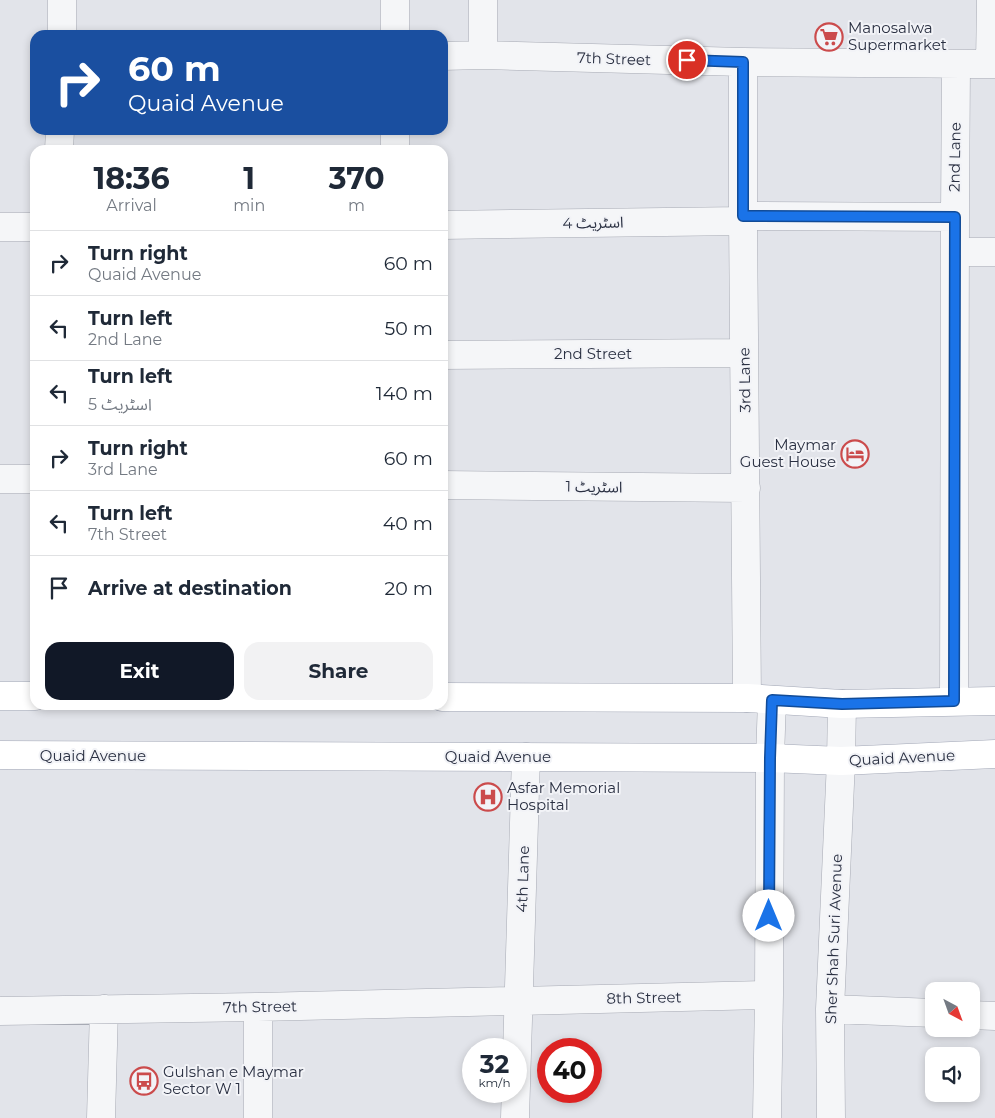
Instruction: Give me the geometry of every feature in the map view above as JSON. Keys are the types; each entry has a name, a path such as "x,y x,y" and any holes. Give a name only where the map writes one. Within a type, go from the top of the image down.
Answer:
{"main road":[{"path":"0,696 30,696"},
{"path":"448,697 760,699 842,704 995,701"},
{"name":"Quaid Avenue","path":"0,755 770,758 841,761 995,754"}],"street":[{"path":"62,0 62,30"},
{"path":"395,0 395,30"},
{"path":"483,0 483,55"},
{"path":"991,0 992,64"},
{"name":"7th Street","path":"448,56 483,55 743,62 992,64"},
{"name":"3rd Lane","path":"743,62 746,488 760,699"},
{"name":"2nd Lane","path":"954,701 956,64"},
{"name":"اسٹریٹ 4","path":"448,225 743,218 955,217"},
{"path":"0,227 30,227"},
{"path":"955,252 995,252"},
{"name":"2nd Street","path":"448,355 744,354"},
{"path":"0,478 30,479"},
{"name":"اسٹریٹ 1","path":"448,486 746,488"},
{"path":"760,699 770,758 767,1118"},
{"name":"Sher Shah Suri Avenue","path":"831,1118 830,1009 842,704"},
{"name":"4th Lane","path":"516,1118 526,757"},
{"name":"8th Street","path":"520,1001 769,995"},
{"name":"7th Street","path":"0,1011 520,1001"},
{"path":"258,1007 258,1118"},
{"path":"830,1009 925,1013"},
{"path":"101,1118 104,1010"},
{"path":"980,1015 995,1016"}],"place":[{"name":"Manosalwa Supermarket","path":"829,37"},
{"name":"Maymar Guest House","path":"855,454"},
{"name":"Asfar Memorial Hospital","path":"488,797"},
{"name":"Gulshan e Maymar Sector W 1","path":"144,1081"}],"route":[{"path":"687,60 743,62 743,216 955,217 954,701 842,704 772,700 769,916"}]}
